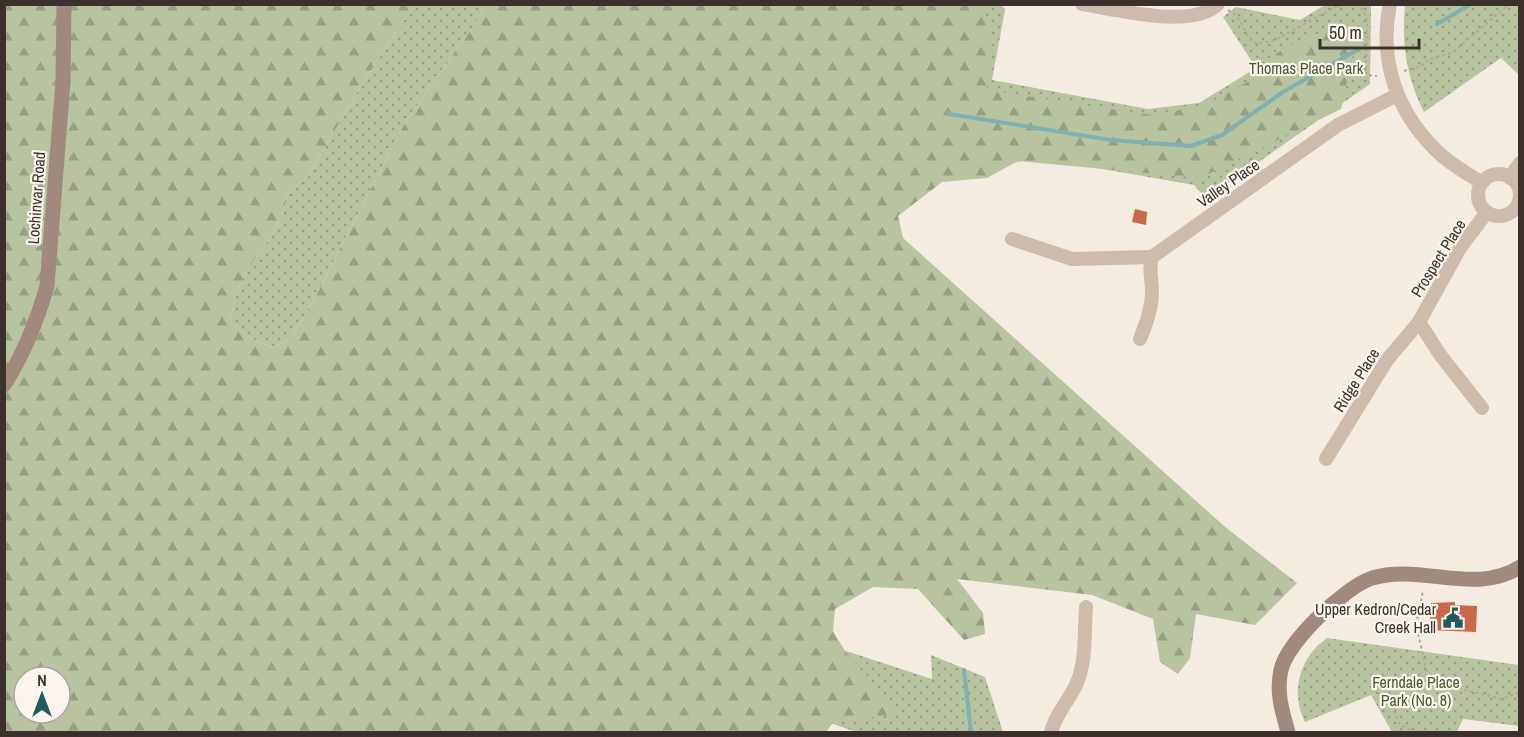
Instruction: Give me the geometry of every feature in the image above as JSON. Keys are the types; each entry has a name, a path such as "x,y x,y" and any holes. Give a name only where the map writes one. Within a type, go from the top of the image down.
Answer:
{"street":[{"name":"Lochinvar Road","path":"4,385 27,343 39,314 46,286 63,82 64,4"},
{"path":"1082,4 1187,18 1204,15 1222,7"},
{"path":"1390,4 1387,50 1397,95 1405,113 1440,155 1482,183"},
{"name":"Valley Place","path":"1152,257 1338,125 1397,95"},
{"path":"1510,178 1520,163"},
{"path":"1498,174 1510,178 1519,191 1518,207 1503,215 1487,212 1478,199 1482,183 1498,174"},
{"name":"Prospect Place","path":"1482,408 1441,356 1419,321 1460,248 1487,212"},
{"path":"1012,238 1072,259 1152,257 1150,312 1140,339"},
{"name":"Ridge Place","path":"1326,459 1387,360 1419,321"},
{"path":"1288,732 1279,700 1281,668 1305,629 1337,601 1372,578 1403,575 1474,581 1498,579 1520,567"},
{"path":"1051,732 1053,721 1076,686 1082,670 1086,607"}],"path":[{"path":"1222,7 1239,16 1247,35 1257,44 1275,40 1341,4"},
{"path":"1356,4 1364,11 1367,23 1366,75 1375,76 1413,68 1429,59 1452,53 1509,4"},
{"path":"1423,591 1416,625 1429,681"},
{"path":"1429,681 1502,699 1520,692"},
{"path":"1416,732 1400,725 1393,709 1429,681"}],"green space":[{"path":"4,5 414,5 359,89 308,176 288,194 281,218 268,241 246,271 235,298 230,322 250,338 272,347 290,340 313,301 406,121 477,21 485,5 983,5 991,36 987,90 1152,115 1203,106 1264,73 1277,53 1307,37 1348,25 1355,45 1341,109 1200,178 1018,161 987,178 942,182 898,216 903,238 1224,526 1297,583 1255,625 1196,614 1190,658 1178,674 1160,662 1153,619 1092,595 957,579 983,613 985,634 964,640 918,589 873,587 835,609 833,631 845,651 901,714 833,722 826,732 5,732"},
{"path":"414,5 485,5 477,21 406,121 313,301 290,340 272,347 250,338 230,322 235,298 246,271 268,241 281,218 288,194 308,176 359,89"},
{"name":"Thomas Place Park","path":"945,5 1002,5 1005,10 992,80 1148,109 1199,103 1256,68 1223,17 1236,7 1300,20 1325,5 1371,5 1370,84 1206,199 1194,185 1040,158 1012,163"},
{"path":"1405,5 1519,5 1519,75 1501,58 1424,112 1409,73 1404,33"},
{"name":"Ferndale Place Park (No. 8)","path":"1327,638 1519,665 1519,726 1463,719 1457,732 1392,732 1371,695 1305,722 1298,699 1300,676 1310,655"},
{"path":"825,644 932,679 931,655 985,677 1003,732 856,732 808,715"}],"building":[{"path":"1135,209 1147,212 1146,225 1132,222"},
{"path":"1455,602 1455,605 1477,606 1476,632 1429,630 1431,603"}],"waterway":[{"path":"1437,24 1471,4"},
{"path":"949,114 1111,140 1191,146 1222,135 1283,92 1357,50"},
{"path":"964,670 971,732"}],"place":[{"name":"Upper Kedron/Cedar Creek Hall","path":"1453,618"}]}
